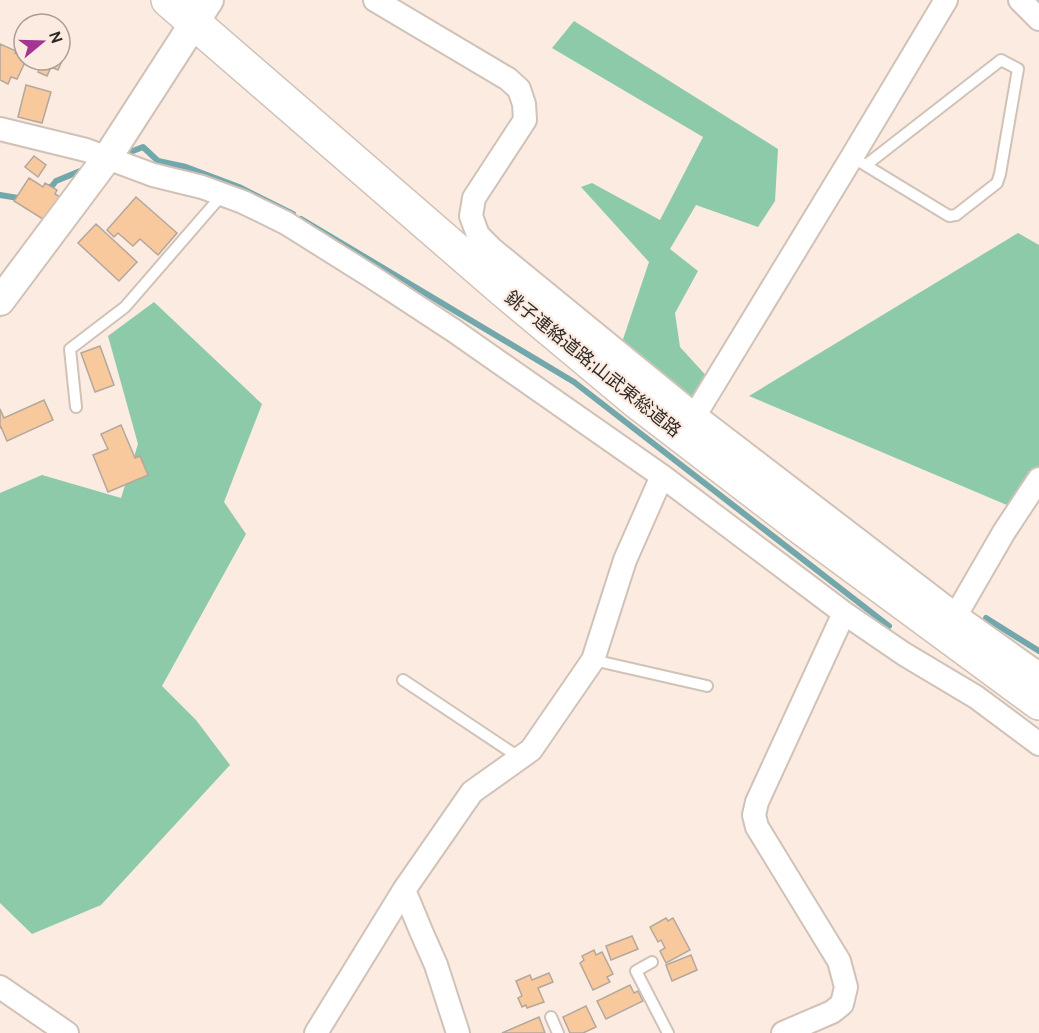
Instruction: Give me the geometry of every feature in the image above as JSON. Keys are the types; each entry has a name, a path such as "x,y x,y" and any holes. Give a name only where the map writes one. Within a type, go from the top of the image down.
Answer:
{"highway":[{"name":"銚子連絡道路;山武東総道路","path":"168,0 201,12 504,291 637,402 800,527 1039,703"}],"street":[{"path":"375,0 508,79 519,88 524,104 525,120 474,198 471,216 478,235 492,249 695,415 956,615 1039,674"},
{"path":"695,415 859,161 946,0"},
{"path":"1020,0 1039,19"},
{"path":"0,301 107,158 201,12"},
{"path":"0,129 86,150 153,175 202,187 243,202 286,223 453,330 662,476 844,613 904,654 976,697 1039,744"},
{"path":"316,1033 404,890 472,792 531,750 593,660 625,560 662,476"},
{"path":"956,615 1004,532 1039,479"},
{"path":"783,1033 832,1012 842,1004 846,987 839,962 757,827 754,815 757,802 844,613"},
{"path":"404,890 436,965 458,1033"},
{"path":"0,987 67,1033"}],"lane":[{"path":"1001,60 1018,69 997,183 956,215 949,216 859,161 1001,60"},
{"path":"76,407 70,350 125,307 222,195"},
{"path":"593,660 707,687"},
{"path":"403,680 520,758"},
{"path":"652,962 636,971 668,1033"},
{"path":"551,1017 558,1033"}],"green space":[{"path":"574,21 778,149 775,201 758,227 696,205 670,249 698,271 675,313 680,347 712,382 680,426 613,369 649,262 581,187 592,183 660,220 703,137 552,48"},
{"path":"1018,233 1039,245 1039,494 1014,508 749,396"},
{"path":"154,302 262,404 224,502 246,534 162,686 196,720 230,765 101,905 32,934 0,903 0,493 42,475 121,498 138,444 108,336"}],"building":[{"path":"0,44 12,49 12,72 20,72 17,79 11,77 8,84 0,80"},
{"path":"26,85 51,92 42,123 18,117"},
{"path":"34,156 46,165 38,177 25,167"},
{"path":"29,178 43,187 45,183 57,190 55,194 62,198 46,221 14,201"},
{"path":"136,197 177,233 158,255 140,239 133,246 118,233 114,237 107,230"},
{"path":"96,224 137,262 119,281 78,243"},
{"path":"100,346 114,385 95,392 81,353"},
{"path":"44,400 53,420 7,441 0,428 0,409 4,418"},
{"path":"121,425 135,458 140,456 148,475 108,492 93,455 108,449 101,434"},
{"path":"666,918 668,921 673,918 690,950 666,963 660,951 665,948 661,940 658,942 650,927"},
{"path":"632,936 638,949 611,960 606,946"},
{"path":"594,950 596,955 602,952 613,974 607,977 610,982 593,990 580,963 584,960 582,956"},
{"path":"691,955 697,970 672,981 666,965"},
{"path":"549,973 553,982 538,988 544,1002 527,1008 526,1005 522,1007 518,998 522,996 516,981 530,975 532,980"},
{"path":"630,985 634,993 638,991 643,1001 606,1019 597,1001"},
{"path":"586,1006 596,1027 583,1033 570,1033 563,1017"},
{"path":"539,1017 545,1033 502,1033"}],"waterway":[{"path":"120,156 143,147 158,161 186,167 239,187 293,214"},
{"path":"44,189 52,186 56,181 85,169"},
{"path":"0,195 18,198 23,196"},
{"path":"301,219 574,382 889,626"},
{"path":"986,618 1039,651"}]}
